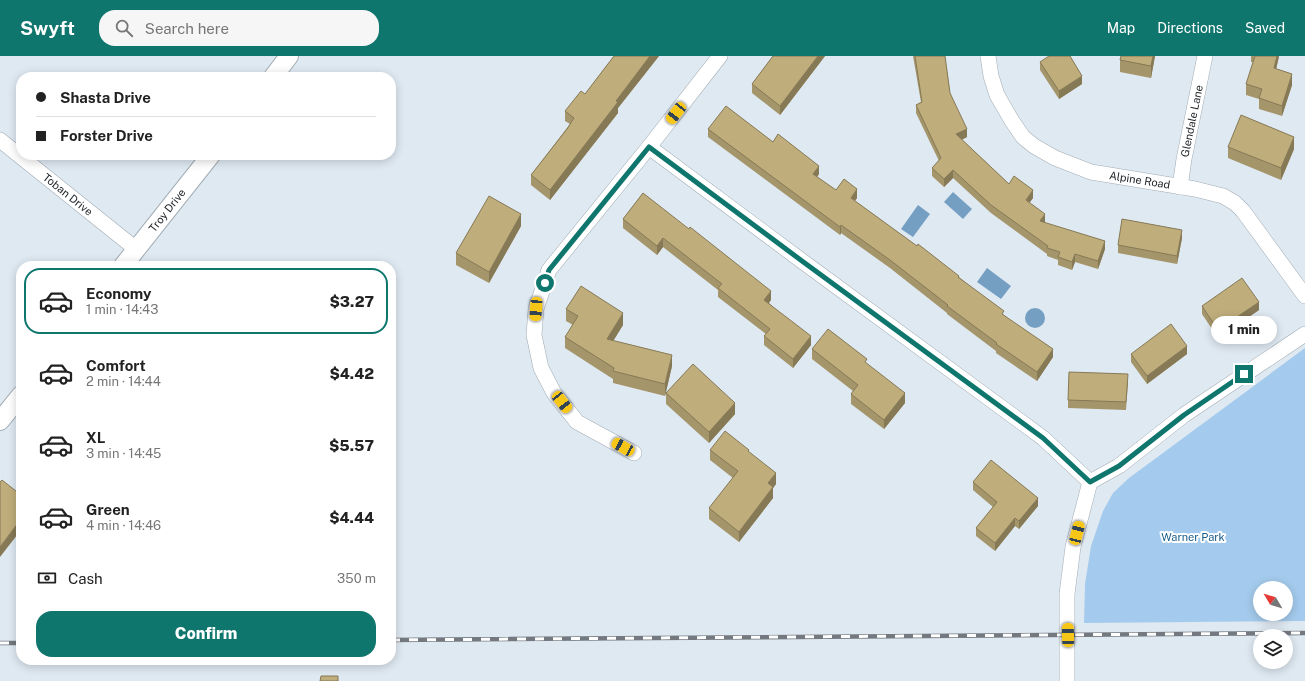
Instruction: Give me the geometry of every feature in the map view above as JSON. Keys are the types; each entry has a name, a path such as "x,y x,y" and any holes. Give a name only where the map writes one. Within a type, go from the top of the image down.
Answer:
{"street":[{"path":"276,72 289,56"},
{"path":"634,453 577,422 554,393 541,368 534,335 536,309 549,270 649,147 720,56"},
{"name":"Alpine Road","path":"988,56 991,76 997,95 1012,121 1023,136 1034,146 1055,158 1091,172 1180,186 1223,196 1243,211 1305,296"},
{"name":"Glendale Lane","path":"1180,186 1205,56"},
{"name":"Toban Drive","path":"0,140 16,153"},
{"path":"649,147 1043,438 1090,482"},
{"name":"Toban Drive","path":"25,160 136,249"},
{"name":"Troy Drive","path":"126,261 207,160"},
{"path":"1067,681 1067,594 1073,547 1090,482 1119,466 1184,415 1305,334"},
{"path":"0,421 16,401"}],"green space":[{"name":"Warner Park","path":"1305,348 1305,621 1084,623 1085,584 1091,546 1103,511 1113,493 1129,478"}],"shaded area":[{"path":"953,192 972,209 963,219 944,202"},
{"path":"918,205 930,214 913,237 901,229"},
{"path":"987,268 1011,286 1001,299 977,282"},
{"path":"1035,308 1042,311 1045,318 1042,325 1035,328 1028,325 1025,318 1028,311"}],"building":[{"path":"614,56 650,56 616,101 618,102 550,190 531,175 574,118 565,111 581,91 585,94"},
{"path":"773,56 818,56 780,106 752,84"},
{"path":"915,56 945,56 950,93 967,129 956,134 1009,184 1014,176 1033,190 1026,200 1045,214 1040,221 1105,241 1098,261 1075,254 1072,262 1058,257 1060,252 1047,248 1048,246 991,205 953,170 944,179 932,168 941,158 916,105 922,102"},
{"path":"1049,56 1070,56 1082,76 1059,91 1040,62"},
{"path":"1121,56 1153,56 1151,66 1120,60"},
{"path":"1255,56 1277,56 1274,68 1292,74 1282,106 1259,98 1262,89 1246,84"},
{"path":"726,106 773,142 778,134 819,166 813,174 836,190 844,179 857,189 851,198 917,246 918,244 959,276 958,277 1004,311 1002,314 1053,349 1037,372 996,344 997,343 947,306 948,305 890,260 841,225 840,227 708,129"},
{"path":"1241,115 1294,137 1281,168 1228,147"},
{"path":"643,193 689,229 690,227 771,291 764,300 811,336 793,359 764,336 770,329 718,288 722,284 663,238 657,246 623,219"},
{"path":"489,196 521,214 489,272 456,253"},
{"path":"1122,219 1182,230 1177,256 1118,245"},
{"path":"1242,278 1259,302 1218,330 1202,306"},
{"path":"581,286 623,313 607,339 672,355 665,384 613,371 614,368 565,337 578,316 566,309"},
{"path":"1171,324 1187,346 1147,376 1131,354"},
{"path":"828,329 867,359 865,362 905,393 884,420 851,394 858,385 812,349"},
{"path":"693,364 735,403 709,432 666,393"},
{"path":"1069,372 1128,374 1126,402 1068,400"},
{"path":"725,431 776,473 768,483 773,487 739,532 709,508 738,471 710,450"},
{"path":"991,460 1038,498 1019,521 1015,518 995,543 976,528 997,502 973,482"},
{"path":"2,480 16,491 16,526 0,547 0,482"},
{"path":"321,676 338,676 338,681 320,681"}],"railway":[{"path":"396,640 1305,633"},
{"path":"0,643 16,643"}],"route":[{"path":"545,283 549,270 649,147 1043,438 1090,482 1119,466 1184,415 1244,374"}]}
